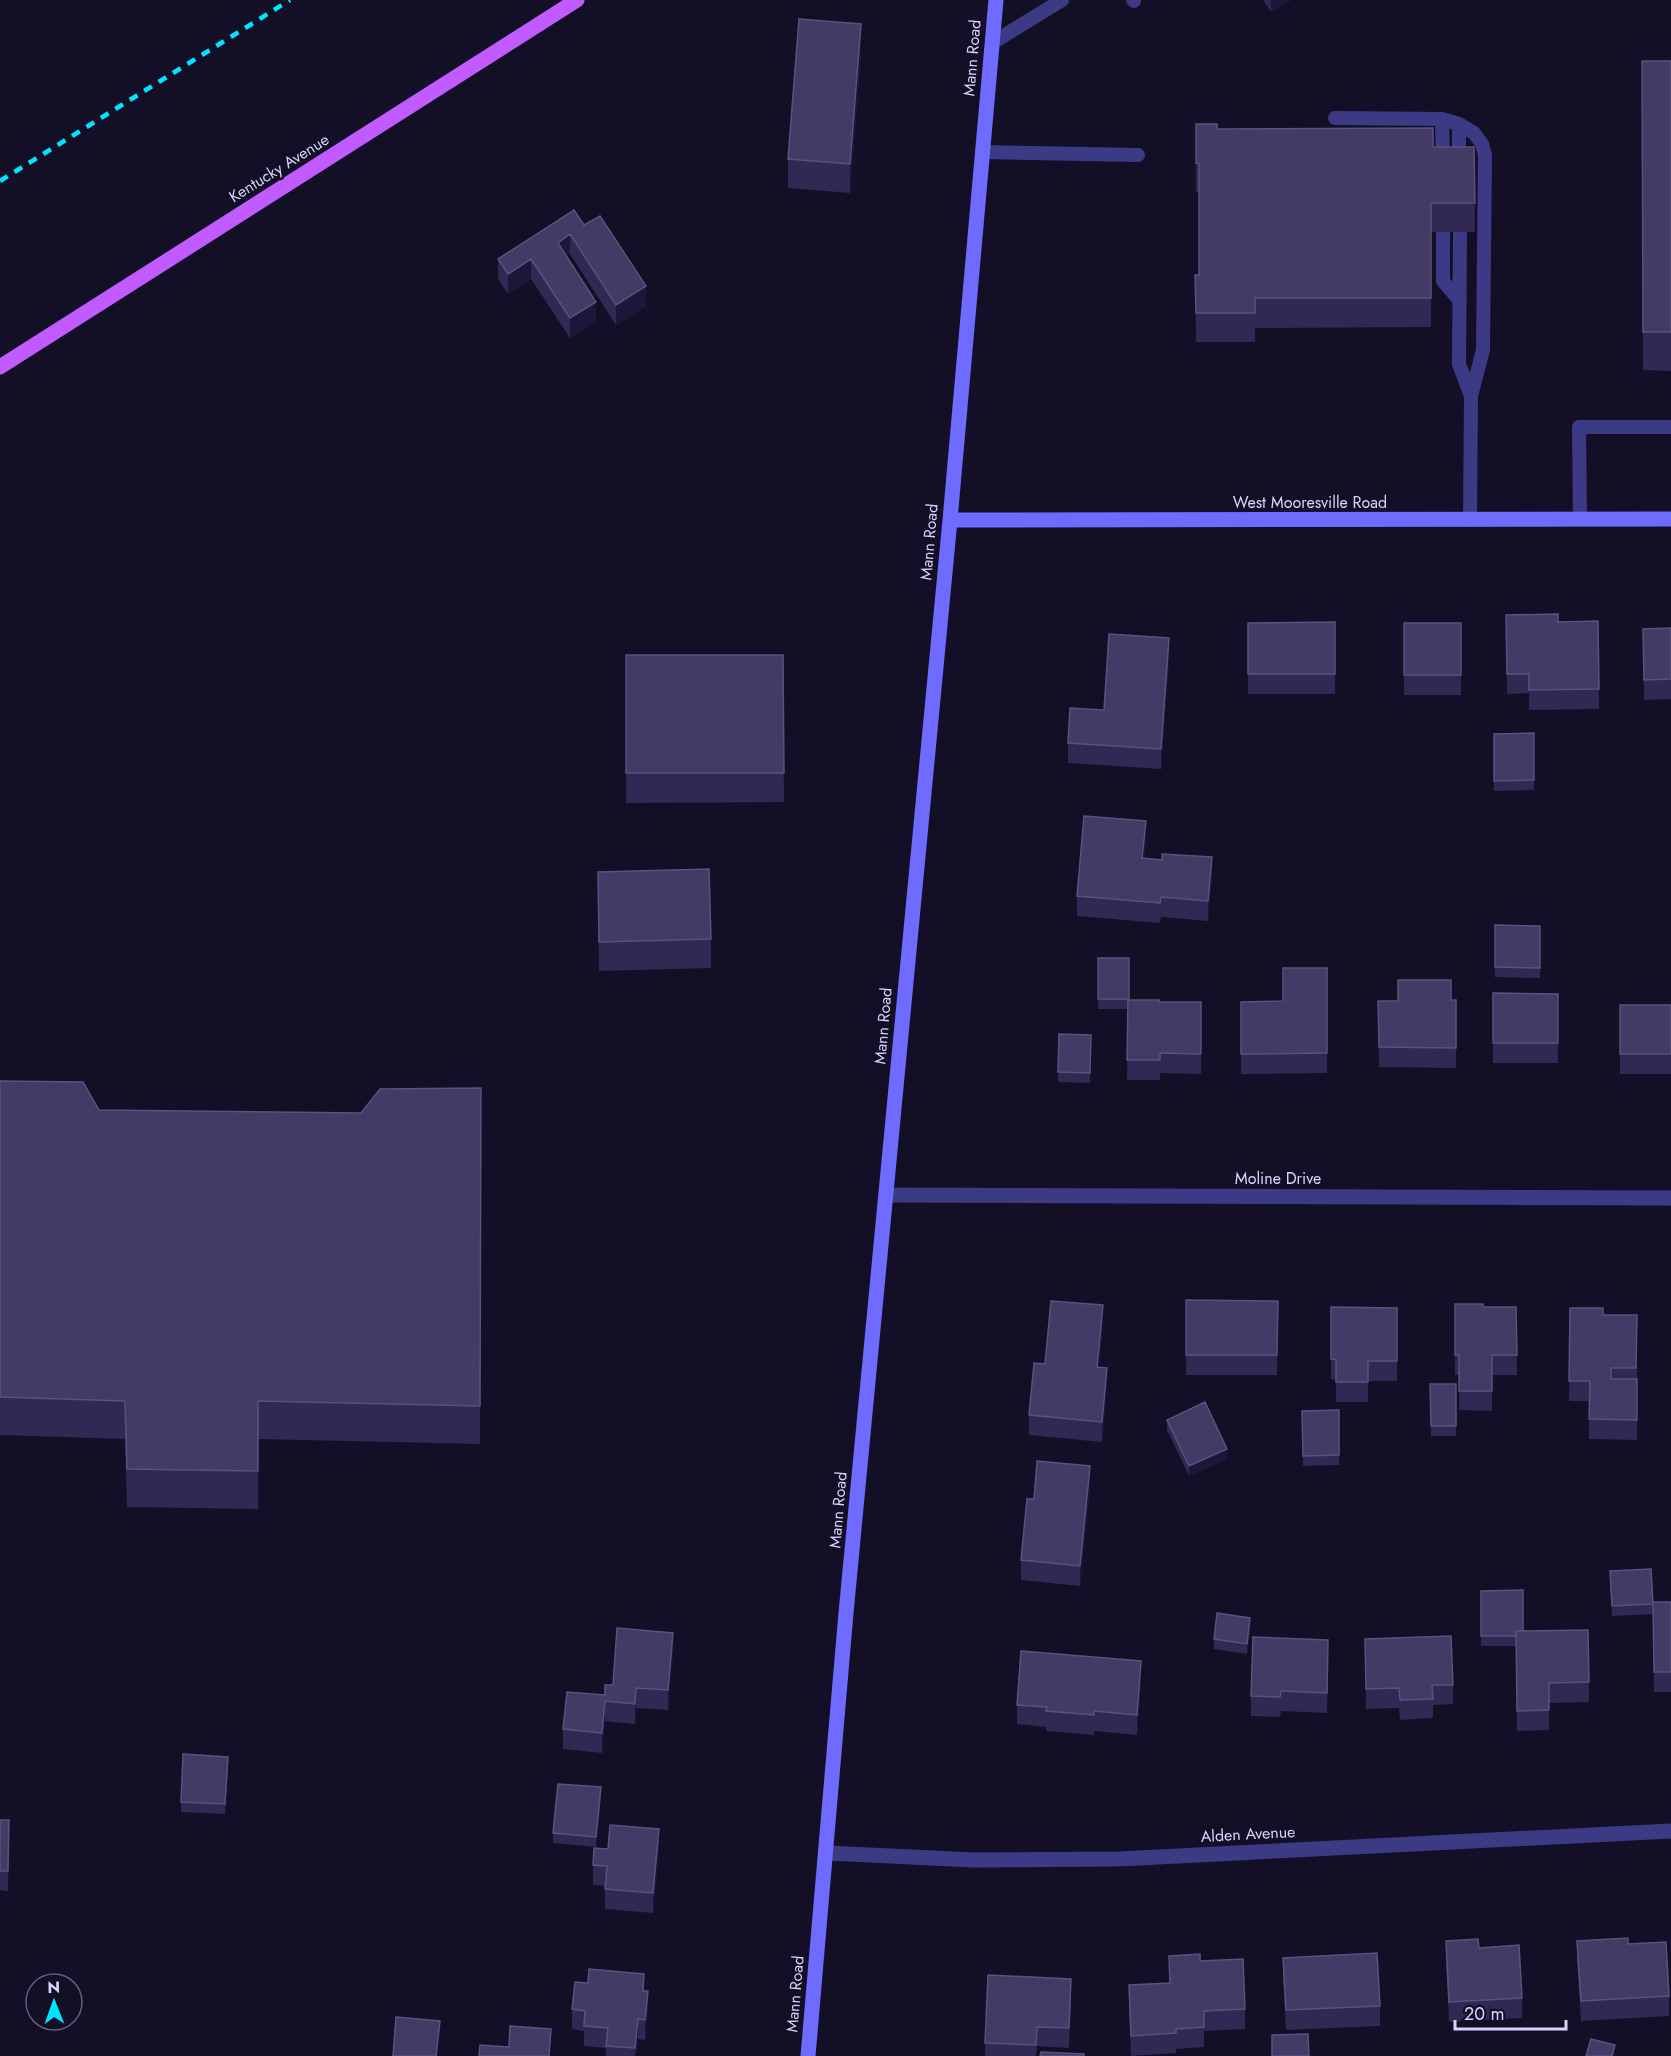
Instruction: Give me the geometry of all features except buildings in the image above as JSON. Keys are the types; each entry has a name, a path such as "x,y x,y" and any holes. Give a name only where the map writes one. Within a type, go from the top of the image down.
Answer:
{"main road":[{"name":"Kentucky Avenue","path":"0,367 577,0"},
{"name":"Mann Road","path":"807,2056 996,0"},
{"name":"West Mooresville Road","path":"950,520 1671,519"}],"street":[{"name":"Moline Drive","path":"885,1195 1671,1198"},
{"name":"Alden Avenue","path":"827,1853 974,1860 1118,1859 1671,1831"}],"lane":[{"path":"992,43 1062,0"},
{"path":"1335,118 1442,119 1459,124 1474,133 1482,144 1485,155 1483,350 1471,396 1470,520"},
{"path":"1442,119 1443,176"},
{"path":"1459,124 1459,176"},
{"path":"982,152 1138,155"},
{"path":"1443,232 1443,281 1460,301"},
{"path":"1460,232 1459,364 1471,396"},
{"path":"1580,519 1579,427 1671,427"}],"railway":[{"path":"0,181 290,0"}]}
